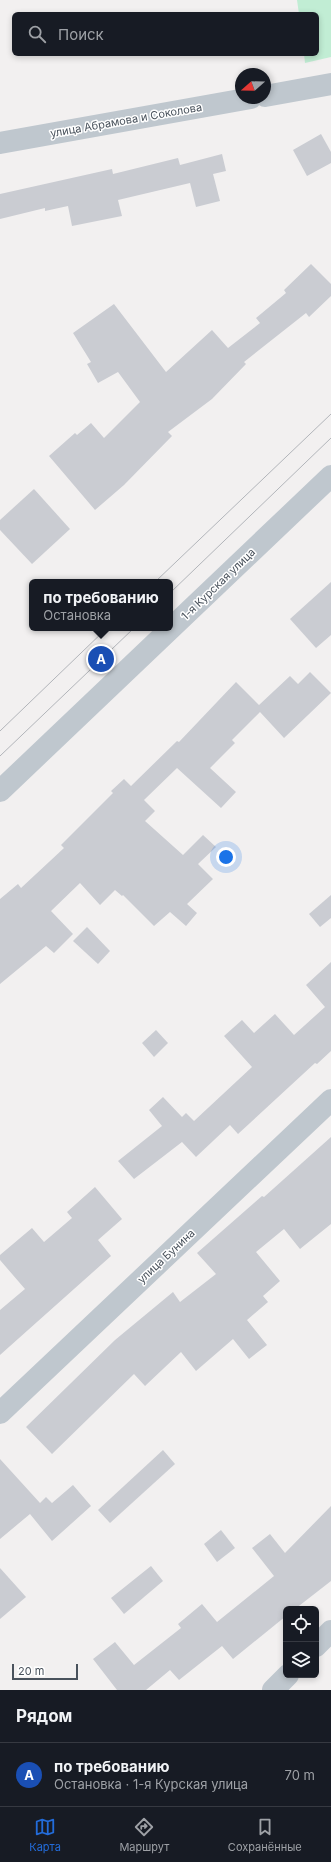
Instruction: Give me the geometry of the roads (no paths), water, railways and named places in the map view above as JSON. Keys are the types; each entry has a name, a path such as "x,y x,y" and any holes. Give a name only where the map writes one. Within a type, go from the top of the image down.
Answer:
{"street":[{"path":"271,95 331,84"},
{"name":"улица Абрамова и Соколова","path":"0,143 235,101"},
{"name":"1-я Курская улица","path":"173,626 331,476"},
{"name":"1-я Курская улица","path":"0,791 168,631"},
{"name":"улица Бунина","path":"0,1413 331,1100"},
{"path":"319,1643 331,1631"},
{"path":"273,1690 285,1678"}],"tram line":[{"path":"158,579 331,414"},
{"path":"173,590 331,438"},
{"path":"0,731 104,631"},
{"path":"0,756 131,631"}],"place":[{"name":"по требованию","path":"101,659"}]}
